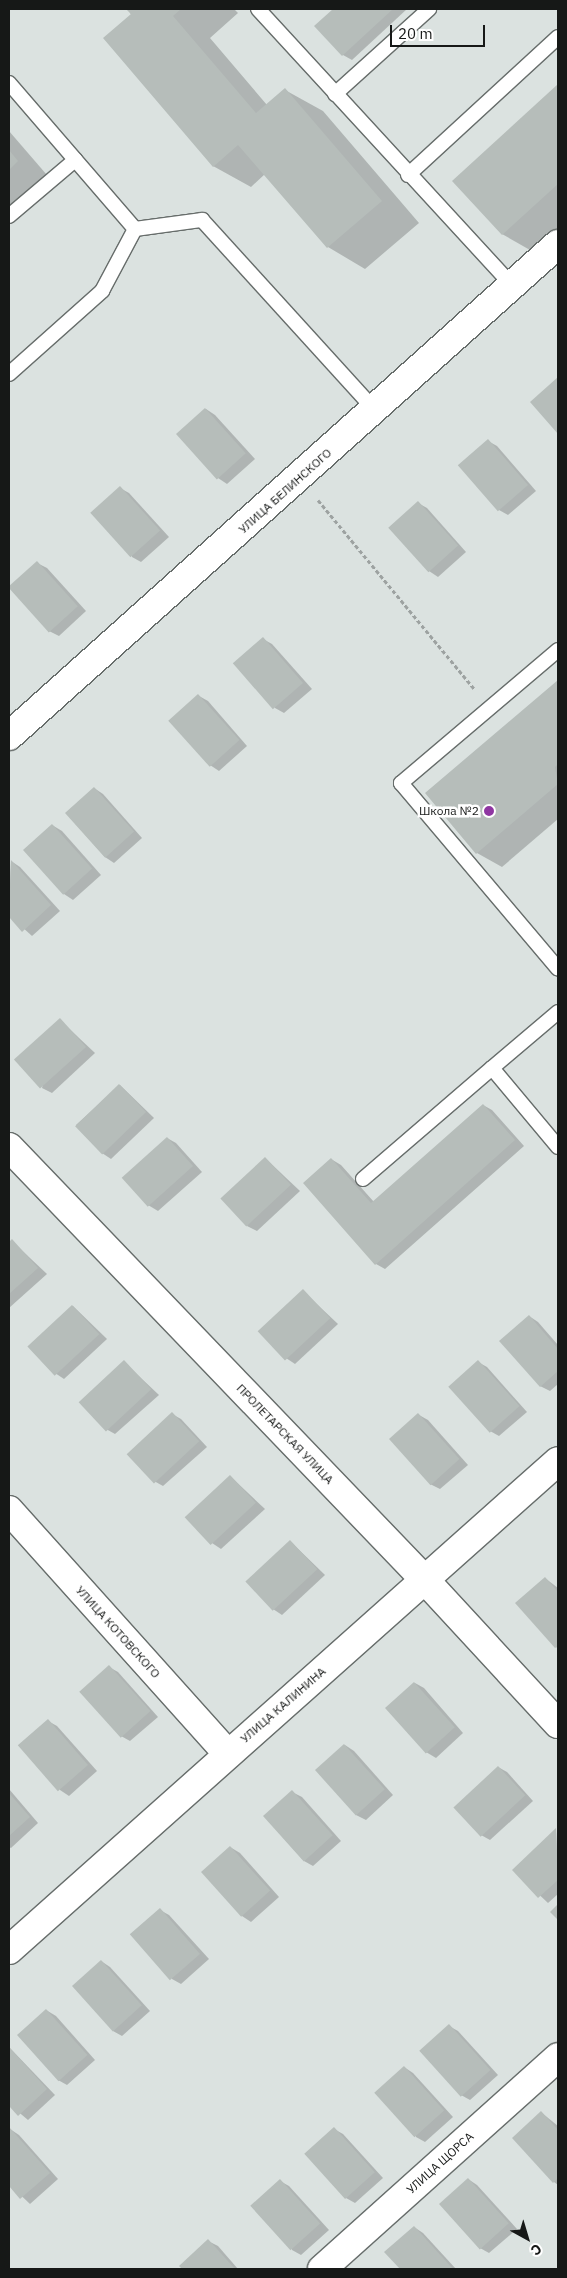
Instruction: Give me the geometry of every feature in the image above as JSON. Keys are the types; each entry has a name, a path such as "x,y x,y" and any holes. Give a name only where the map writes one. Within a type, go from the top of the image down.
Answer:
{"street":[{"name":"УЛИЦА БЕЛИНСКОГО","path":"9,736 300,478 558,244"},
{"name":"ПРОЛЕТАРСКАЯ УЛИЦА","path":"9,1147 425,1580 558,1724"},
{"name":"УЛИЦА КАЛИНИНА","path":"9,1950 558,1461"},
{"name":"УЛИЦА КОТОВСКОГО","path":"9,1510 228,1754"},
{"name":"УЛИЦА ЩОРСА","path":"322,2269 558,2056"}],"lane":[{"path":"258,9 408,175 512,285"},
{"path":"335,94 429,9"},
{"path":"408,175 558,38"},
{"path":"9,84 135,229"},
{"path":"9,216 75,160"},
{"path":"135,229 202,220 374,410"},
{"path":"9,374 102,291 135,229"},
{"path":"558,650 401,783 558,969"},
{"path":"363,1179 558,1012"},
{"path":"492,1068 558,1146"}],"path":[{"path":"300,478 490,708"}],"building":[{"path":"126,9 181,9 173,16 256,113 285,88 382,201 327,248 238,145 213,167 103,38 131,14"},
{"path":"333,9 393,9 342,56 314,26"},
{"path":"558,84 558,184 502,235 452,181"},
{"path":"9,150 18,161 9,170"},
{"path":"558,377 558,434 530,402"},
{"path":"205,408 246,453 217,479 176,434"},
{"path":"488,439 528,485 498,511 458,465"},
{"path":"120,486 160,531 130,557 90,513"},
{"path":"418,501 458,546 428,572 388,528"},
{"path":"37,561 78,606 49,632 9,588"},
{"path":"263,637 303,683 273,709 233,663"},
{"path":"558,680 558,764 555,767 558,784 476,854 425,793"},
{"path":"198,694 239,740 210,767 168,721"},
{"path":"94,787 134,832 105,858 65,813"},
{"path":"52,824 92,869 63,895 23,850"},
{"path":"11,860 51,905 22,932 9,917"},
{"path":"60,1018 86,1047 40,1088 14,1059"},
{"path":"119,1084 146,1112 102,1154 75,1126"},
{"path":"483,1104 515,1140 375,1265 303,1183 331,1158 371,1203"},
{"path":"167,1137 193,1166 148,1207 122,1178"},
{"path":"265,1157 291,1185 246,1226 220,1199"},
{"path":"12,1239 38,1268 9,1294 9,1242"},
{"path":"303,1289 330,1318 285,1361 258,1331"},
{"path":"72,1305 99,1334 55,1376 27,1347"},
{"path":"529,1315 558,1349 558,1371 540,1387 499,1341"},
{"path":"124,1360 151,1389 106,1432 79,1402"},
{"path":"478,1360 519,1406 490,1433 448,1387"},
{"path":"172,1412 199,1441 154,1484 127,1454"},
{"path":"418,1413 459,1459 431,1485 389,1439"},
{"path":"230,1475 256,1503 211,1545 185,1517"},
{"path":"290,1540 317,1569 273,1611 245,1582"},
{"path":"545,1577 558,1592 558,1646 555,1648 515,1603"},
{"path":"109,1665 150,1711 121,1738 79,1692"},
{"path":"414,1682 455,1727 426,1753 385,1708"},
{"path":"48,1719 88,1765 58,1791 18,1745"},
{"path":"344,1744 385,1789 356,1815 315,1770"},
{"path":"498,1766 525,1795 481,1837 453,1808"},
{"path":"292,1790 333,1835 304,1861 263,1816"},
{"path":"9,1793 30,1817 9,1836"},
{"path":"556,1828 558,1880 538,1898 512,1870"},
{"path":"230,1846 270,1891 241,1917 201,1872"},
{"path":"558,1904 558,1920 550,1912"},
{"path":"160,1908 200,1954 170,1980 130,1934"},
{"path":"101,1960 142,2005 113,2031 72,1986"},
{"path":"46,2009 87,2055 59,2081 17,2035"},
{"path":"449,2024 490,2070 461,2097 419,2051"},
{"path":"9,2047 47,2089 18,2116 9,2106"},
{"path":"404,2066 444,2111 414,2137 374,2093"},
{"path":"541,2111 558,2130 558,2178 553,2183 512,2138"},
{"path":"9,2127 50,2173 20,2199 9,2186"},
{"path":"334,2127 375,2172 345,2199 304,2154"},
{"path":"468,2178 509,2223 480,2249 439,2204"},
{"path":"280,2179 320,2224 290,2250 250,2206"},
{"path":"414,2226 453,2269 400,2269 384,2252"},
{"path":"208,2239 235,2269 182,2269 179,2266"}],"place":[{"name":"Школа №2","path":"489,811"}]}
